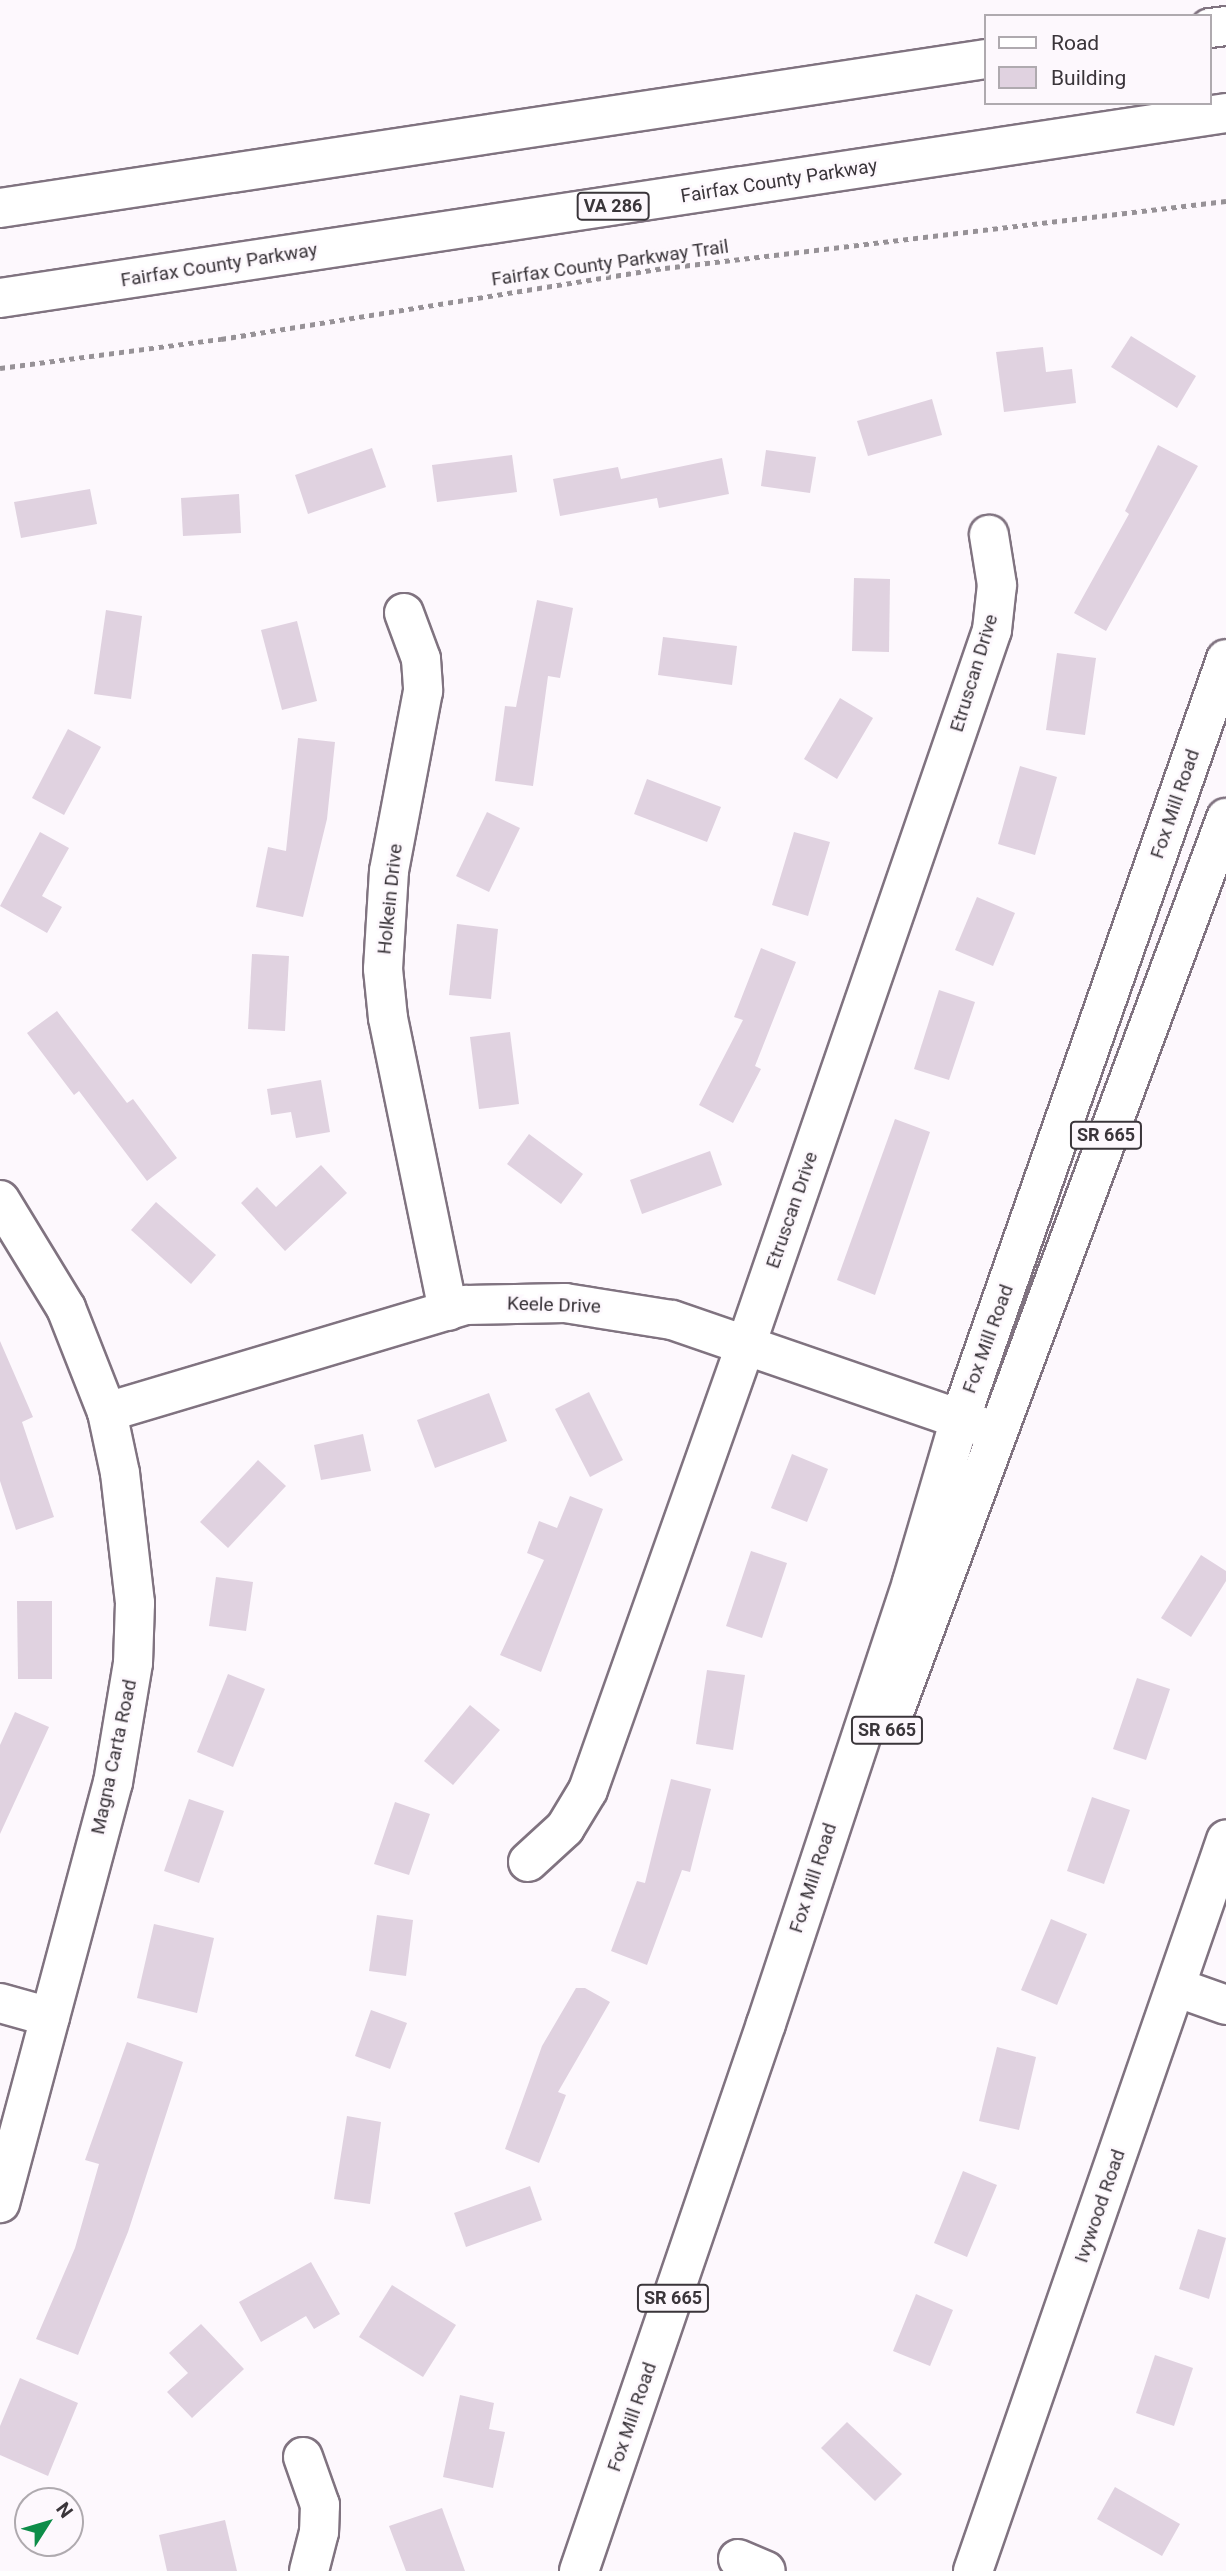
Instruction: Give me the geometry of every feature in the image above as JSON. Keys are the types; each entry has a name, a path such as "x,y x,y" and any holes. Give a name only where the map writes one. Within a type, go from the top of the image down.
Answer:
{"main road":[{"path":"0,208 984,59"},
{"name":"Fairfax County Parkway","path":"0,298 1226,113"},
{"name":"Etruscan Drive","path":"528,1862 565,1828 588,1790 746,1345 992,631 997,585 989,536"},
{"name":"Holkein Drive","path":"404,613 421,659 423,691 389,871 383,969 388,1018 448,1311"},
{"name":"Fox Mill Road","path":"579,2571 766,2024 912,1582 960,1419 1223,680"},
{"name":"Fox Mill Road","path":"766,2024 837,1860 1226,818"},
{"name":"Magna Carta Road","path":"0,1200 66,1308 107,1412 120,1473 135,1603 133,1663 113,1782 0,2203"},
{"name":"Keele Drive","path":"107,1412 466,1305 528,1302 603,1306 672,1320 997,1432"},
{"name":"Ivywood Road","path":"973,2571 1226,1840"},
{"path":"1176,1987 1226,2005"},
{"path":"0,2003 50,2017"},
{"path":"303,2457 320,2505 320,2532 309,2571"}],"path":[{"name":"Fairfax County Parkway Trail","path":"0,368 221,339 691,264 1226,201"}],"building":[{"path":"1131,336 1196,376 1177,408 1111,367"},
{"path":"1043,347 1046,372 1072,369 1076,403 1004,412 996,352"},
{"path":"932,399 942,435 868,456 857,421"},
{"path":"1158,445 1198,466 1106,631 1074,613 1129,514 1125,511"},
{"path":"372,448 386,487 308,514 295,475"},
{"path":"766,450 816,457 810,493 761,486"},
{"path":"512,455 517,492 437,502 432,465"},
{"path":"722,458 729,494 659,508 657,498 560,516 553,479 618,467 621,479"},
{"path":"90,489 97,524 21,538 14,502"},
{"path":"239,494 241,533 183,536 181,498"},
{"path":"854,578 890,579 889,652 852,651"},
{"path":"537,600 573,608 560,678 548,676 533,786 495,781 505,706 516,707"},
{"path":"106,610 142,616 131,699 94,694"},
{"path":"297,621 317,701 282,710 261,630"},
{"path":"663,637 737,646 732,685 658,675"},
{"path":"1057,653 1096,658 1085,735 1046,730"},
{"path":"840,698 873,718 837,779 804,759"},
{"path":"68,729 101,747 64,815 32,798"},
{"path":"298,738 335,742 327,819 303,917 256,907 268,847 286,851"},
{"path":"1020,766 1057,777 1035,855 998,844"},
{"path":"647,779 721,807 707,842 634,814"},
{"path":"487,812 520,828 489,892 456,876"},
{"path":"40,832 69,848 42,896 62,907 47,933 0,906"},
{"path":"794,832 830,842 808,916 772,905"},
{"path":"977,897 1015,913 993,966 955,950"},
{"path":"457,924 498,929 491,999 449,995"},
{"path":"761,948 796,962 755,1066 761,1069 733,1123 699,1105 743,1020 734,1017"},
{"path":"252,954 289,956 285,1031 248,1029"},
{"path":"939,990 975,1002 949,1080 914,1069"},
{"path":"57,1011 127,1103 133,1099 177,1158 147,1181 79,1091 74,1095 27,1033"},
{"path":"510,1032 519,1104 479,1109 470,1037"},
{"path":"321,1080 330,1132 296,1138 291,1112 271,1115 267,1089"},
{"path":"895,1119 930,1132 875,1295 837,1280"},
{"path":"529,1134 583,1174 561,1204 507,1164"},
{"path":"710,1151 722,1185 642,1214 630,1180"},
{"path":"321,1165 347,1193 285,1251 241,1203 257,1187 276,1207"},
{"path":"156,1202 216,1255 191,1284 131,1230"},
{"path":"0,1341 33,1417 22,1422 54,1517 16,1530 0,1481"},
{"path":"589,1392 623,1460 590,1477 555,1409"},
{"path":"489,1393 507,1441 435,1468 417,1420"},
{"path":"363,1434 371,1471 321,1480 314,1445"},
{"path":"792,1454 828,1469 807,1522 771,1508"},
{"path":"258,1460 286,1486 228,1548 200,1522"},
{"path":"570,1496 603,1509 541,1672 500,1655 544,1560 527,1553 539,1521 557,1528"},
{"path":"751,1551 787,1563 762,1638 726,1626"},
{"path":"1201,1555 1226,1571 1226,1581 1191,1637 1161,1618"},
{"path":"216,1577 253,1582 246,1631 209,1626"},
{"path":"17,1601 52,1601 52,1679 18,1679"},
{"path":"707,1670 745,1675 733,1750 696,1744"},
{"path":"228,1674 265,1689 233,1767 197,1752"},
{"path":"1137,1678 1170,1689 1146,1760 1113,1749"},
{"path":"470,1705 500,1730 453,1785 424,1761"},
{"path":"15,1712 49,1727 0,1834 0,1745"},
{"path":"671,1779 711,1789 690,1872 682,1870 647,1965 611,1951 637,1881 645,1883"},
{"path":"1092,1797 1130,1810 1104,1884 1067,1871"},
{"path":"189,1799 224,1811 199,1883 164,1871"},
{"path":"395,1802 430,1814 409,1875 374,1864"},
{"path":"377,1915 413,1920 406,1976 369,1971"},
{"path":"1051,1919 1087,1934 1057,2005 1021,1990"},
{"path":"154,1924 214,1938 197,2013 137,1998"},
{"path":"576,1988 585,1988 610,2002 558,2092 566,2095 539,2163 505,2149 542,2046"},
{"path":"371,2010 407,2023 390,2069 355,2056"},
{"path":"127,2042 183,2062 128,2232 78,2355 36,2339 75,2248 99,2164 85,2160"},
{"path":"997,2047 1036,2057 1019,2130 979,2121"},
{"path":"347,2116 381,2122 370,2204 334,2199"},
{"path":"963,2171 997,2185 967,2257 934,2243"},
{"path":"530,2186 542,2220 466,2247 454,2213"},
{"path":"1198,2229 1226,2238 1209,2299 1179,2289"},
{"path":"311,2262 340,2314 314,2329 306,2316 261,2342 239,2302"},
{"path":"392,2285 456,2325 423,2377 359,2337"},
{"path":"916,2294 953,2310 930,2366 893,2351"},
{"path":"201,2324 244,2369 192,2418 167,2392 188,2373 169,2353"},
{"path":"1155,2355 1193,2368 1174,2426 1136,2413"},
{"path":"20,2378 78,2403 48,2476 0,2455 0,2426"},
{"path":"460,2395 494,2403 489,2429 505,2432 493,2488 443,2477"},
{"path":"847,2422 902,2474 875,2501 821,2448"},
{"path":"1115,2487 1180,2524 1162,2556 1097,2519"},
{"path":"442,2508 465,2571 406,2571 389,2526"},
{"path":"225,2520 237,2571 167,2571 159,2535"}]}
